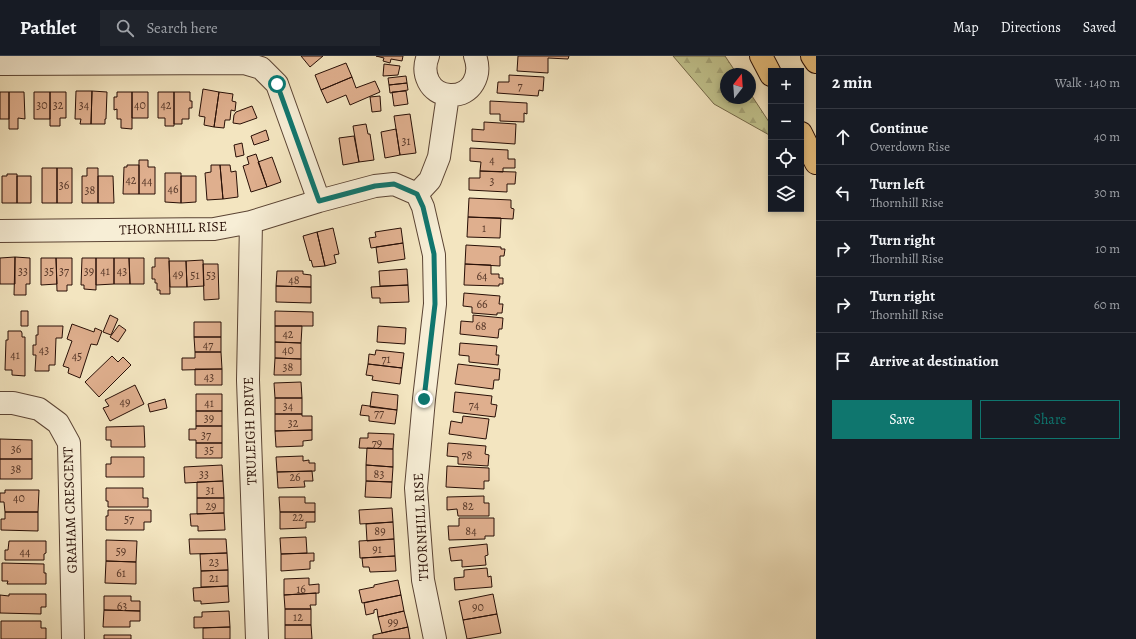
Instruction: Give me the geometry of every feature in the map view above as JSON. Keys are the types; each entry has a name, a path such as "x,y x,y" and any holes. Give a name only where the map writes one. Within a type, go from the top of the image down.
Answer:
{"highway":[{"path":"761,56 768,69"},
{"path":"812,56 816,62"},
{"path":"804,139 816,162"}],"street":[{"path":"428,56 425,62 427,80 432,87 448,95 464,92 471,86 478,72 475,56"},
{"path":"0,64 244,63 261,68 277,84 319,201"},
{"path":"417,194 430,180 439,157 448,95"},
{"name":"THORNHILL RISE","path":"0,231 214,229 252,222 319,201 375,186 394,184 417,194 423,207 434,254 435,304 416,488 422,580 435,639"},
{"name":"TRULEIGH DRIVE","path":"252,222 248,380 257,639"},
{"name":"GRAHAM CRESCENT","path":"0,403 13,403 39,409 58,423 69,443 73,639"}],"green space":[{"path":"673,56 725,56 733,68 720,68 720,104 756,104 756,102 768,120 768,134 714,104"}],"building":[{"path":"301,56 323,56 310,67"},
{"path":"376,56 403,56 402,61 391,59 390,63 383,61 384,58"},
{"path":"518,56 569,56 568,59 548,58 548,73 517,71"},
{"path":"346,63 352,77 321,90 315,75"},
{"path":"384,64 400,66 398,75 383,76"},
{"path":"509,75 544,77 543,91 539,90 538,96 497,93 498,82 509,82"},
{"path":"406,76 407,83 389,85 388,78"},
{"path":"352,77 356,88 375,81 380,92 350,105 346,95 327,103 321,90"},
{"path":"407,83 408,90 390,93 389,85"},
{"path":"203,89 219,92 214,127 204,125 205,117 199,116"},
{"path":"76,91 92,91 91,124 80,124 81,119 75,119"},
{"path":"92,91 107,92 105,124 91,124"},
{"path":"406,91 408,104 394,106 392,92"},
{"path":"0,92 9,92 9,119 0,119"},
{"path":"9,92 24,92 25,119 18,118 18,129 9,129"},
{"path":"34,92 50,92 50,119 34,119"},
{"path":"50,92 66,92 66,118 60,118 60,126 50,126"},
{"path":"117,92 132,92 132,129 121,128 121,119 117,119 117,109 114,110 114,97 117,97"},
{"path":"132,92 148,92 148,118 132,118"},
{"path":"158,92 174,92 174,126 165,126 165,118 158,118"},
{"path":"174,92 190,92 192,108 189,108 189,119 182,119 182,124 174,124"},
{"path":"219,92 233,94 232,101 236,102 235,111 231,110 230,120 225,120 224,128 214,127"},
{"path":"380,96 381,111 372,112 370,97"},
{"path":"490,101 527,103 527,114 524,113 524,122 500,121 500,114 490,114"},
{"path":"252,106 257,118 240,124 233,123 236,112"},
{"path":"410,114 416,153 400,155 394,116"},
{"path":"484,122 516,124 515,144 472,141 472,129 484,130"},
{"path":"366,124 368,134 370,134 374,160 359,162 353,126"},
{"path":"396,129 400,155 385,158 381,132"},
{"path":"266,130 269,140 254,145 251,136"},
{"path":"354,136 359,162 343,165 339,138"},
{"path":"242,143 244,155 236,157 234,145"},
{"path":"470,148 508,150 508,159 515,159 515,168 503,168 503,172 480,171 481,162 470,161"},
{"path":"256,154 267,187 251,192 243,166 249,164 247,157"},
{"path":"272,157 281,182 267,187 258,162"},
{"path":"139,160 148,160 148,167 155,167 155,194 139,194"},
{"path":"127,165 139,165 139,194 123,194 124,167 127,167"},
{"path":"211,165 220,165 223,199 207,200 205,173 211,172"},
{"path":"220,165 230,165 231,172 236,171 238,197 223,199"},
{"path":"42,168 57,168 57,203 42,203"},
{"path":"57,168 72,168 72,203 57,203"},
{"path":"87,168 98,168 98,203 82,203 82,176 87,176"},
{"path":"480,171 516,172 515,184 507,184 507,192 469,190 469,178 480,178"},
{"path":"165,173 181,173 181,203 165,202"},
{"path":"7,174 17,174 17,203 2,203 2,176 7,176"},
{"path":"17,176 31,176 31,203 17,203"},
{"path":"98,176 113,176 114,203 98,203"},
{"path":"181,176 196,176 196,202 181,203"},
{"path":"469,198 511,200 511,208 514,209 513,219 468,217"},
{"path":"468,217 501,218 500,238 467,237"},
{"path":"333,228 339,254 334,255 336,263 325,266 317,232"},
{"path":"401,228 403,243 371,248 369,238 376,237 375,232"},
{"path":"317,232 325,266 313,267 303,236"},
{"path":"403,243 405,259 378,263 376,247"},
{"path":"466,245 501,247 501,249 505,249 504,256 500,256 500,266 465,264"},
{"path":"15,257 30,258 30,284 26,284 26,295 14,295"},
{"path":"15,257 15,284 0,284 0,258"},
{"path":"41,258 56,258 57,284 41,285"},
{"path":"56,258 72,258 72,285 67,285 67,291 57,291"},
{"path":"82,258 96,258 96,290 84,289 84,285 81,285"},
{"path":"96,258 114,258 114,284 96,285"},
{"path":"114,258 129,258 130,284 114,284"},
{"path":"129,258 144,258 144,284 130,284"},
{"path":"155,258 169,258 170,294 160,294 160,290 157,290 157,283 155,283 155,279 152,279 152,267 155,267"},
{"path":"203,260 204,286 187,287 186,261"},
{"path":"169,261 186,261 187,287 170,287"},
{"path":"203,264 218,264 219,299 204,300"},
{"path":"465,264 491,265 491,274 499,274 499,278 503,278 503,284 499,284 499,286 464,285"},
{"path":"407,269 408,285 380,286 379,271"},
{"path":"277,271 303,271 303,274 311,275 311,287 276,286"},
{"path":"408,285 409,302 380,303 380,298 372,298 371,287"},
{"path":"276,286 311,287 311,303 276,302"},
{"path":"464,293 500,296 499,304 503,304 502,313 497,313 497,315 472,313 472,307 463,306"},
{"path":"21,311 28,311 28,326 21,326"},
{"path":"275,311 313,312 313,326 275,326"},
{"path":"110,315 118,319 111,335 103,332"},
{"path":"473,315 503,318 502,329 499,329 498,338 460,334 461,321 473,322"},
{"path":"194,322 221,322 221,337 194,337"},
{"path":"72,324 94,332 95,328 102,331 97,345 91,344 80,378 68,373 69,368 63,366 72,341 67,339"},
{"path":"119,325 126,330 118,342 110,337"},
{"path":"38,326 63,326 62,338 56,338 55,365 49,365 49,371 35,371 36,355 33,355 33,345 36,345"},
{"path":"275,326 302,326 301,343 275,342"},
{"path":"378,326 406,328 405,344 377,342"},
{"path":"8,331 21,331 22,337 25,337 25,376 12,375 12,370 5,370 6,340 8,340"},
{"path":"194,337 221,337 221,352 195,352"},
{"path":"275,342 301,343 301,359 275,358"},
{"path":"460,343 497,346 496,355 499,355 498,365 469,362 469,356 459,355"},
{"path":"376,350 404,353 402,368 368,364 369,354 375,355"},
{"path":"195,352 221,352 222,369 182,370 182,358 195,358"},
{"path":"112,356 118,362 123,357 131,365 99,397 85,382"},
{"path":"275,358 301,359 301,375 274,375"},
{"path":"368,364 402,368 400,384 372,380 373,376 366,375"},
{"path":"458,364 500,369 499,380 494,380 493,389 455,384"},
{"path":"195,369 222,369 222,385 195,385"},
{"path":"301,382 302,398 275,398 274,383"},
{"path":"135,385 144,404 110,421 103,408 109,406 105,400"},
{"path":"372,392 398,395 397,410 370,407"},
{"path":"455,392 492,396 491,404 497,405 495,417 453,412"},
{"path":"196,394 222,394 222,411 196,411"},
{"path":"275,398 302,398 302,414 275,414"},
{"path":"165,399 167,408 150,412 148,404"},
{"path":"362,405 397,410 395,424 369,421 369,416 360,415"},
{"path":"196,411 222,411 222,426 196,426"},
{"path":"275,414 302,414 302,416 312,416 312,430 275,431"},
{"path":"463,416 489,419 486,439 449,434 451,421 462,423"},
{"path":"144,426 145,447 111,447 111,440 106,440 106,427"},
{"path":"196,426 222,426 222,443 196,443 196,440 189,440 189,429 196,429"},
{"path":"312,430 312,440 303,441 303,446 276,447 275,431"},
{"path":"368,433 394,434 393,449 359,448 360,438 368,438"},
{"path":"0,439 32,440 32,459 0,459"},
{"path":"196,443 222,443 222,458 196,458"},
{"path":"448,443 486,446 485,454 489,455 488,466 458,464 458,457 447,456"},
{"path":"367,448 393,449 393,467 366,465"},
{"path":"303,456 303,461 309,460 309,463 315,463 315,471 277,472 276,457"},
{"path":"111,457 144,457 144,477 106,477 106,464 111,464"},
{"path":"0,459 32,459 32,479 0,479"},
{"path":"222,465 223,481 185,483 184,467"},
{"path":"366,465 393,467 392,482 366,481"},
{"path":"447,466 489,468 489,481 484,481 484,489 446,487"},
{"path":"312,471 313,481 304,481 305,487 278,488 277,472"},
{"path":"223,481 224,498 197,498 197,482"},
{"path":"366,481 392,482 391,498 365,497"},
{"path":"106,488 143,488 143,498 148,498 148,507 108,507 108,501 106,501"},
{"path":"5,490 39,490 38,512 5,512 4,502 0,502 0,493 5,493"},
{"path":"484,496 484,503 489,503 489,516 458,516 457,509 447,510 447,497"},
{"path":"279,497 305,497 305,503 315,503 315,512 280,512"},
{"path":"197,498 224,498 224,513 197,514"},
{"path":"392,508 393,522 360,524 359,510"},
{"path":"108,510 151,510 151,522 144,522 144,530 106,530 106,516 108,516"},
{"path":"5,512 38,512 38,531 1,530 1,519 5,519"},
{"path":"280,512 315,512 315,522 306,522 306,528 280,529"},
{"path":"224,513 225,530 198,531 198,526 191,526 190,514"},
{"path":"459,518 494,518 494,536 485,536 485,539 449,540 448,526 459,526"},
{"path":"393,522 394,539 367,541 366,524"},
{"path":"306,537 307,553 281,554 280,538"},
{"path":"189,539 226,539 227,553 190,554"},
{"path":"394,539 395,556 360,558 359,541"},
{"path":"106,540 137,541 136,562 106,561"},
{"path":"9,541 46,541 46,553 44,554 44,560 5,560 5,550 8,550"},
{"path":"487,544 488,555 485,556 486,565 462,567 462,560 451,561 449,548"},
{"path":"227,553 228,570 201,571 200,554"},
{"path":"314,553 314,561 310,561 310,569 281,571 281,554"},
{"path":"395,556 396,571 370,572 369,567 363,567 362,558"},
{"path":"106,561 136,562 136,584 105,583"},
{"path":"2,563 44,564 46,584 7,584 8,581 2,581"},
{"path":"487,568 488,577 491,576 492,587 455,590 454,578 464,577 464,570"},
{"path":"228,570 228,586 201,587 201,571"},
{"path":"309,578 309,585 319,584 319,593 284,595 284,579"},
{"path":"398,580 401,595 362,603 359,590"},
{"path":"228,586 229,602 201,604 201,601 194,601 193,588"},
{"path":"316,593 316,605 310,605 311,609 285,609 284,595"},
{"path":"9,594 46,594 46,607 41,607 41,614 0,613 0,595 9,596"},
{"path":"493,594 497,614 463,620 459,601"},
{"path":"401,595 404,611 378,617 377,609 374,610 374,613 366,615 364,603"},
{"path":"104,596 131,596 131,601 140,601 140,611 104,610"},
{"path":"285,609 311,609 311,625 285,625"},
{"path":"104,610 140,611 140,621 130,621 130,627 103,627"},
{"path":"229,611 230,627 194,628 194,617 202,617 202,612"},
{"path":"404,611 408,627 382,633 378,617"},
{"path":"497,614 501,633 467,639 463,620"},
{"path":"1,621 41,621 41,628 46,628 46,639 1,639"},
{"path":"285,625 311,625 312,639 285,639"},
{"path":"230,627 230,639 203,639 203,628"},
{"path":"408,627 410,639 373,639 373,635"},
{"path":"104,635 131,635 131,639 104,639"}],"route":[{"path":"277,84 319,201 375,186 394,184 417,194 427,220 434,254 435,304 424,399"}]}
